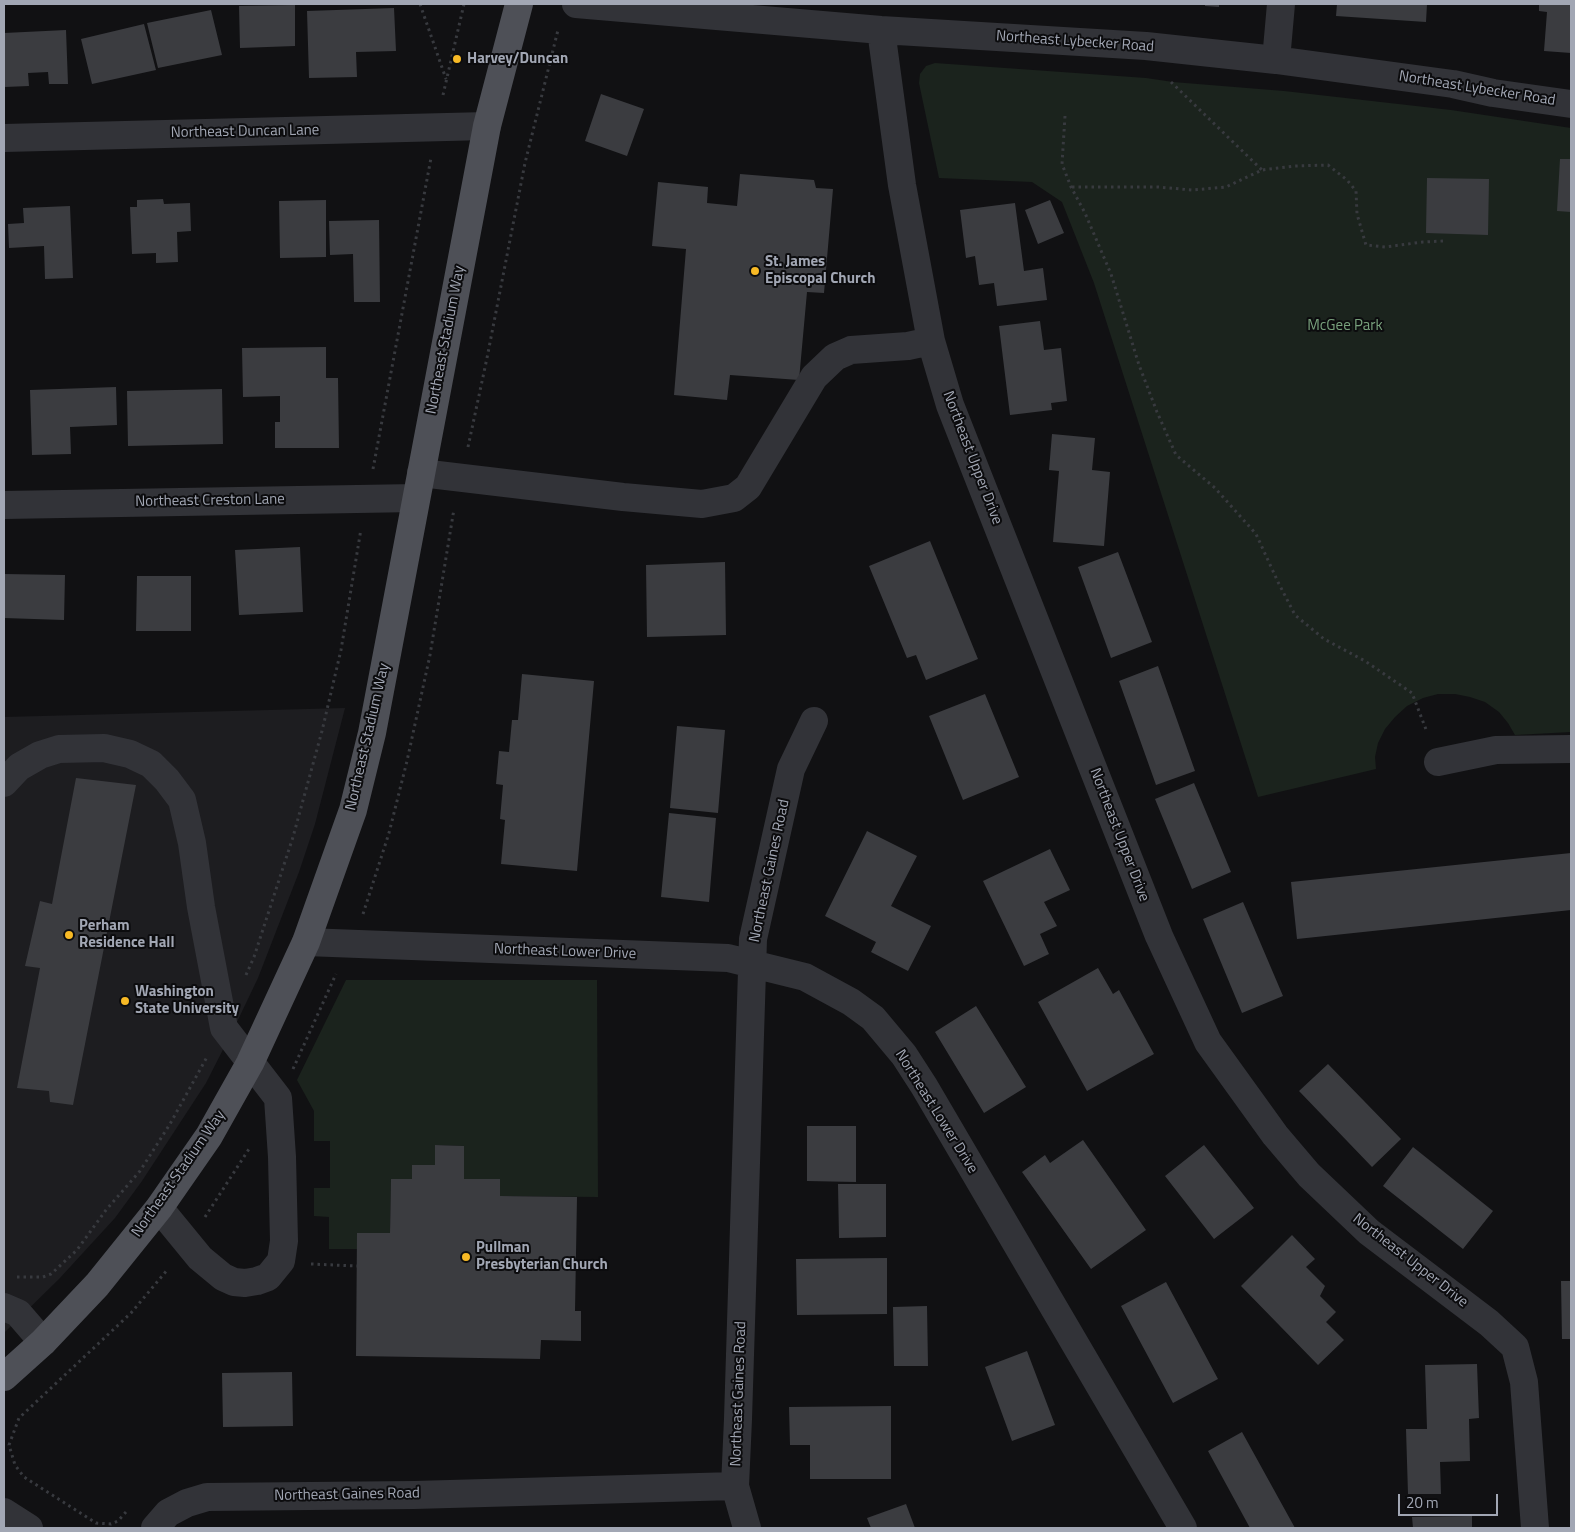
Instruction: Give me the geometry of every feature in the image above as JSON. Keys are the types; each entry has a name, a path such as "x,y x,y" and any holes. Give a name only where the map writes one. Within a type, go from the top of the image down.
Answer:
{"main road":[{"name":"Northeast Stadium Way","path":"4,1377 43,1342 97,1285 159,1208 209,1136 250,1063 306,942 353,810 367,752 487,126 519,4"}],"street":[{"name":"Northeast Lybecker Road","path":"576,4 881,30 1146,46 1276,60 1453,84 1493,93 1571,104"},
{"path":"1276,60 1281,4"},
{"name":"Northeast Upper Drive","path":"881,30 902,185 931,341 950,405 1159,936 1208,1042 1275,1135 1309,1175 1369,1232 1489,1323 1515,1347 1524,1382 1535,1528"},
{"name":"Northeast Duncan Lane","path":"4,138 487,126"},
{"name":"Northeast Creston Lane","path":"4,504 367,499 419,486 623,497 702,504 734,498 748,487 814,378 835,357 851,350 908,346 931,341"},
{"name":"Northeast Gaines Road","path":"155,1528 168,1513 187,1503 207,1497 414,1495 735,1486 753,939 791,769 814,721"},
{"path":"4,783 19,767 40,755 59,749 104,748 130,754 150,764 167,780 182,800 192,843 201,907 224,1028 278,1098 284,1241 280,1261 268,1276 257,1281 234,1282 223,1277 200,1258 159,1208"},
{"path":"1438,762 1496,750 1571,749"},
{"name":"Northeast Lower Drive","path":"306,942 728,958 805,977 851,1002 873,1018 904,1055 924,1086 1183,1528"},
{"path":"4,1307 18,1313 43,1342"},
{"path":"735,1486 747,1528"},
{"path":"4,1512 29,1528"}],"path":[{"path":"420,4 446,79"},
{"path":"243,984 254,957 293,837 322,731 341,650 367,499 446,79 464,4"},
{"path":"1164,81 1172,82 1262,170"},
{"path":"1065,116 1062,164 1111,274 1139,365 1176,455 1215,488 1256,534 1295,615 1324,640 1365,661 1412,693 1438,762"},
{"path":"1071,187 1158,187 1192,190 1226,187 1262,170 1328,165 1347,180 1356,191 1357,214 1366,245 1385,247 1443,241"},
{"path":"13,1276 29,1278 43,1277 51,1274 77,1250 106,1210 140,1171 170,1124 224,1028"}],"shaded area":[{"name":"Washington State University","path":"345,708 315,824 299,872 258,978 206,1083 142,1181 115,1218 59,1279 4,1333 4,717"}],"green space":[{"name":"McGee Park","path":"935,63 1146,78 1284,91 1451,110 1571,128 1571,732 1515,735 1499,712 1485,702 1455,694 1438,694 1423,698 1407,706 1385,729 1378,743 1375,757 1376,769 1258,797 1094,283 1062,202 1032,182 939,178 919,83 920,74 926,66"},
{"path":"346,980 597,980 598,1197 500,1196 500,1179 464,1179 464,1146 435,1145 435,1165 412,1165 412,1179 391,1179 390,1233 358,1233 357,1249 329,1249 329,1217 314,1216 314,1188 330,1188 330,1141 314,1141 314,1111 297,1080"}],"building":[{"path":"1205,4 1219,4 1219,7 1205,6"},
{"path":"1337,4 1427,4 1426,22 1336,16"},
{"path":"1539,4 1571,4 1571,53 1544,51 1547,12 1539,11"},
{"path":"295,5 295,46 240,48 239,6"},
{"path":"394,8 396,51 356,52 357,77 309,78 307,11"},
{"path":"211,10 222,55 158,68 147,23"},
{"path":"144,24 156,70 92,84 81,39"},
{"path":"66,30 68,84 49,84 48,72 28,73 29,86 5,87 4,33"},
{"path":"601,94 644,109 627,156 585,141"},
{"path":"1560,159 1571,159 1571,212 1557,211"},
{"name":"St. James Episcopal Church","path":"740,174 814,180 816,188 833,189 824,293 807,292 799,380 730,375 727,400 674,395 686,249 652,246 658,182 708,187 707,203 737,206"},
{"path":"1427,178 1489,179 1488,235 1426,233"},
{"path":"163,199 164,204 190,203 191,231 177,232 178,262 156,263 156,253 132,254 130,207 137,207 137,200"},
{"path":"326,200 326,257 280,258 279,201"},
{"path":"1050,200 1064,233 1038,244 1025,210"},
{"path":"1015,203 1024,271 1043,268 1047,300 997,306 994,283 979,285 975,256 966,258 960,210"},
{"path":"70,206 73,278 45,279 44,246 9,248 8,224 24,223 23,208"},
{"path":"379,220 380,302 354,302 353,254 330,255 329,221"},
{"path":"1040,321 1044,350 1061,348 1067,401 1051,403 1052,410 1010,415 999,326"},
{"path":"326,347 326,378 338,378 339,448 275,448 275,422 280,422 280,396 243,397 242,348"},
{"path":"116,387 117,425 70,427 71,454 32,455 30,390"},
{"path":"222,389 223,444 128,446 127,391"},
{"path":"1052,434 1095,438 1092,470 1110,472 1104,546 1053,542 1059,471 1049,470"},
{"path":"930,541 978,659 926,680 916,655 907,658 869,566"},
{"path":"300,547 303,612 239,615 235,550"},
{"path":"1118,552 1152,642 1111,658 1078,567"},
{"path":"725,562 726,635 647,637 646,565"},
{"path":"4,574 65,575 64,620 4,618"},
{"path":"137,576 191,576 191,631 136,631"},
{"path":"1158,666 1195,771 1156,785 1119,681"},
{"path":"522,674 594,681 577,871 501,864 505,820 500,819 503,785 496,784 499,751 509,752 512,720 518,720"},
{"path":"985,694 1019,777 963,800 929,716"},
{"path":"677,726 725,730 718,813 670,808"},
{"name":"Perham Residence Hall","path":"76,778 136,785 73,1105 50,1102 49,1091 17,1088 40,968 25,966 40,901 52,904"},
{"path":"1194,783 1231,872 1192,889 1155,799"},
{"path":"669,813 716,818 709,902 661,897"},
{"path":"867,831 917,856 891,906 931,926 908,971 871,952 876,942 825,916"},
{"path":"1050,849 1070,890 1044,902 1057,926 1040,934 1049,954 1024,966 983,881"},
{"path":"1571,853 1571,910 1297,939 1291,882"},
{"path":"1243,902 1283,996 1242,1013 1203,919"},
{"path":"1098,968 1113,994 1119,990 1154,1054 1087,1091 1038,1002"},
{"path":"976,1006 1026,1087 984,1113 935,1032"},
{"path":"1328,1064 1401,1139 1372,1167 1299,1091"},
{"path":"807,1126 856,1126 856,1182 807,1181"},
{"path":"1083,1140 1146,1230 1091,1269 1022,1172 1045,1155 1050,1163"},
{"name":"Pullman Presbyterian Church","path":"435,1145 464,1146 464,1179 500,1179 500,1196 577,1197 575,1311 581,1311 581,1341 541,1340 540,1359 356,1356 357,1233 390,1233 391,1179 412,1179 412,1165 435,1165"},
{"path":"1204,1145 1254,1208 1214,1239 1165,1176"},
{"path":"1413,1147 1493,1211 1463,1249 1383,1186"},
{"path":"838,1184 886,1184 886,1237 839,1238"},
{"path":"1292,1235 1315,1259 1306,1267 1325,1286 1320,1296 1336,1312 1326,1322 1344,1340 1318,1365 1241,1286"},
{"path":"887,1258 887,1314 797,1315 796,1259"},
{"path":"1561,1281 1571,1281 1571,1339 1562,1339"},
{"path":"1166,1282 1218,1379 1173,1403 1121,1306"},
{"path":"927,1306 928,1366 894,1366 893,1307"},
{"path":"1027,1351 1055,1425 1012,1441 985,1367"},
{"path":"1477,1364 1479,1418 1469,1419 1470,1461 1440,1462 1441,1494 1408,1494 1406,1429 1427,1429 1425,1365"},
{"path":"292,1372 293,1426 223,1427 222,1373"},
{"path":"891,1406 891,1479 810,1479 810,1445 790,1445 789,1407"},
{"path":"1242,1432 1295,1528 1250,1528 1208,1451"},
{"path":"906,1504 915,1528 871,1528 867,1518"},
{"path":"1472,1516 1472,1528 1413,1528 1412,1517"}],"place":[{"name":"Harvey/Duncan","path":"457,59"},
{"name":"St. James Episcopal Church","path":"755,271"},
{"name":"Perham Residence Hall","path":"69,935"},
{"name":"Washington State University","path":"125,1001"},
{"name":"Pullman Presbyterian Church","path":"466,1257"}]}
